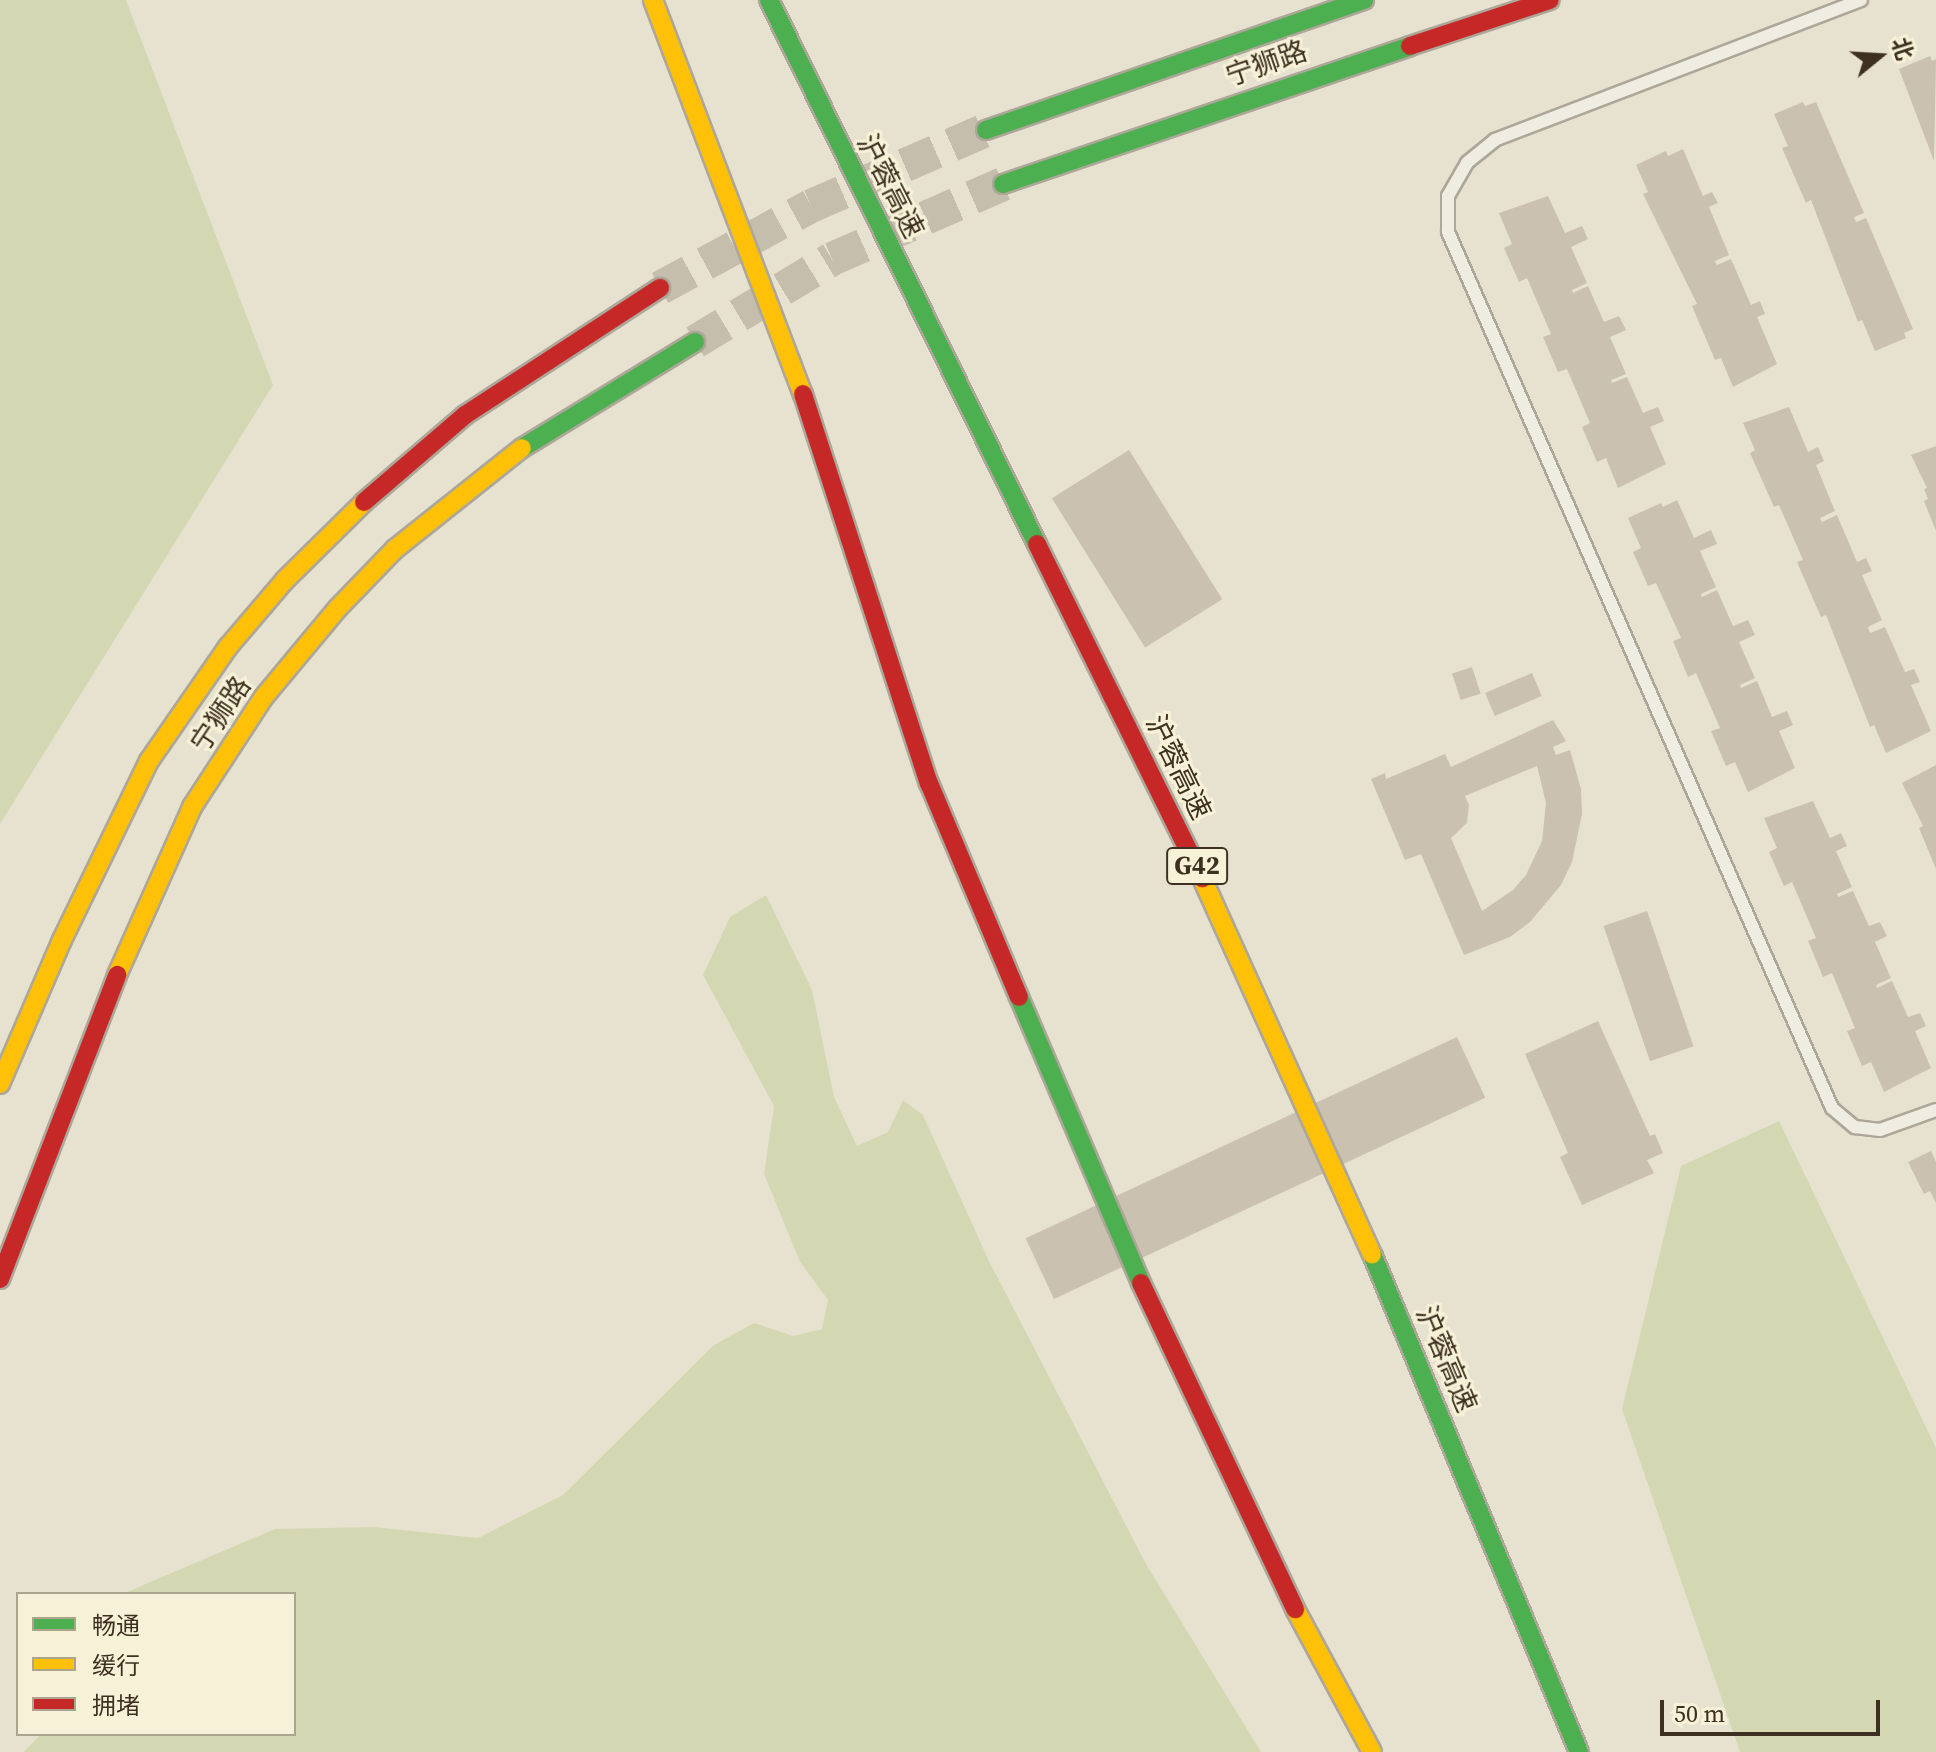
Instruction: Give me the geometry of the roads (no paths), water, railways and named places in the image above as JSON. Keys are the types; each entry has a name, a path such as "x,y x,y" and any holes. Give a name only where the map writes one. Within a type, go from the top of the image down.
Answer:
{"main road":[{"path":"653,0 758,269 816,432 929,783 1117,1232 1311,1642 1372,1752"},
{"name":"沪蓉高速","path":"769,0 1221,916 1409,1337 1579,1752"},
{"name":"宁狮路","path":"986,130 1364,0"},
{"name":"宁狮路","path":"1003,184 1295,83 1550,0"},
{"name":"宁狮路","path":"0,1084 62,940 149,761 228,647 285,580 350,514 465,415 660,288"},
{"name":"宁狮路","path":"0,1279 135,928 192,807 263,698 338,608 395,549 530,442 695,342"}],"lane":[{"path":"1861,0 1495,140 1467,163 1448,196 1448,232 1832,1108 1855,1127 1880,1130 1936,1110"}],"tunnel":[{"path":"660,288 811,206 986,130"},
{"path":"695,342 832,259 1003,184"}]}
